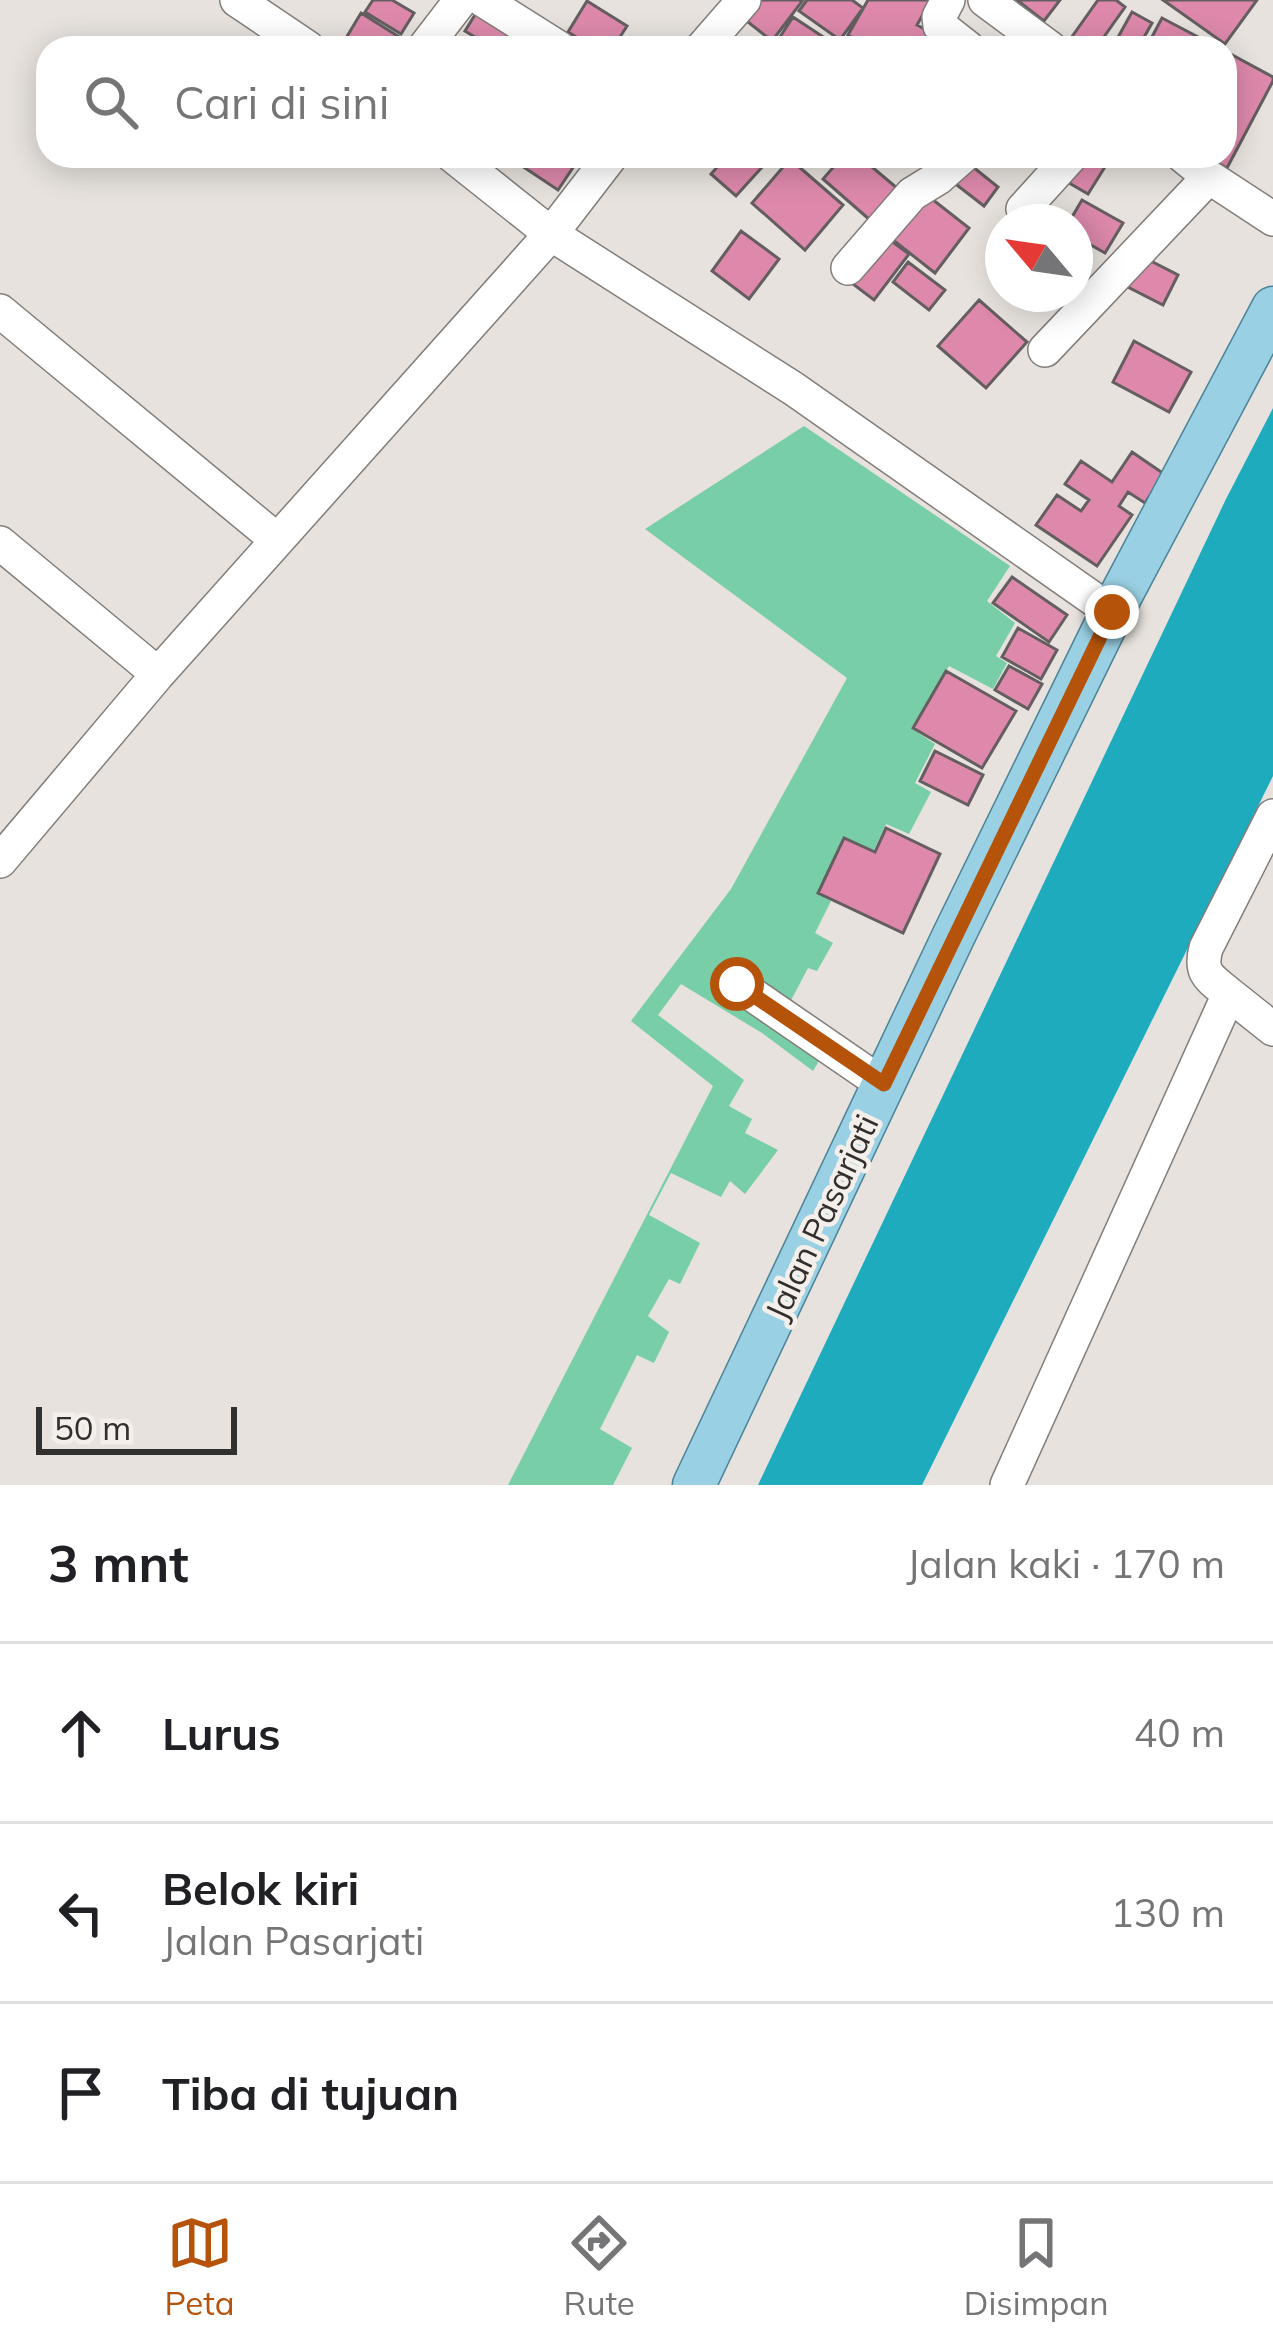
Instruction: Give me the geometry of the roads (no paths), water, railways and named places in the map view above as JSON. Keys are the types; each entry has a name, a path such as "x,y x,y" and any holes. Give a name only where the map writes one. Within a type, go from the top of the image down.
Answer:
{"main road":[{"name":"Jalan Pasarjati","path":"694,1485 1112,612 1273,308"}],"street":[{"path":"237,0 290,36"},
{"path":"433,36 461,0"},
{"path":"483,0 540,36"},
{"path":"712,36 744,0"},
{"path":"947,0 940,26 953,36"},
{"path":"997,9 1033,36"},
{"path":"468,168 550,234 794,389 1112,612"},
{"path":"0,861 158,674 550,234 602,168"},
{"path":"848,268 913,194 949,168"},
{"path":"1027,204 1060,168"},
{"path":"1045,350 1194,168"},
{"path":"1199,168 1273,219"},
{"path":"0,311 277,540"},
{"path":"0,543 158,674"},
{"path":"1272,822 1202,963 1206,974 1273,1028"},
{"path":"737,984 884,1084"},
{"path":"1007,1485 1229,994"}],"water":[{"path":"1273,408 1273,776 922,1485 758,1485 1226,499"}]}
